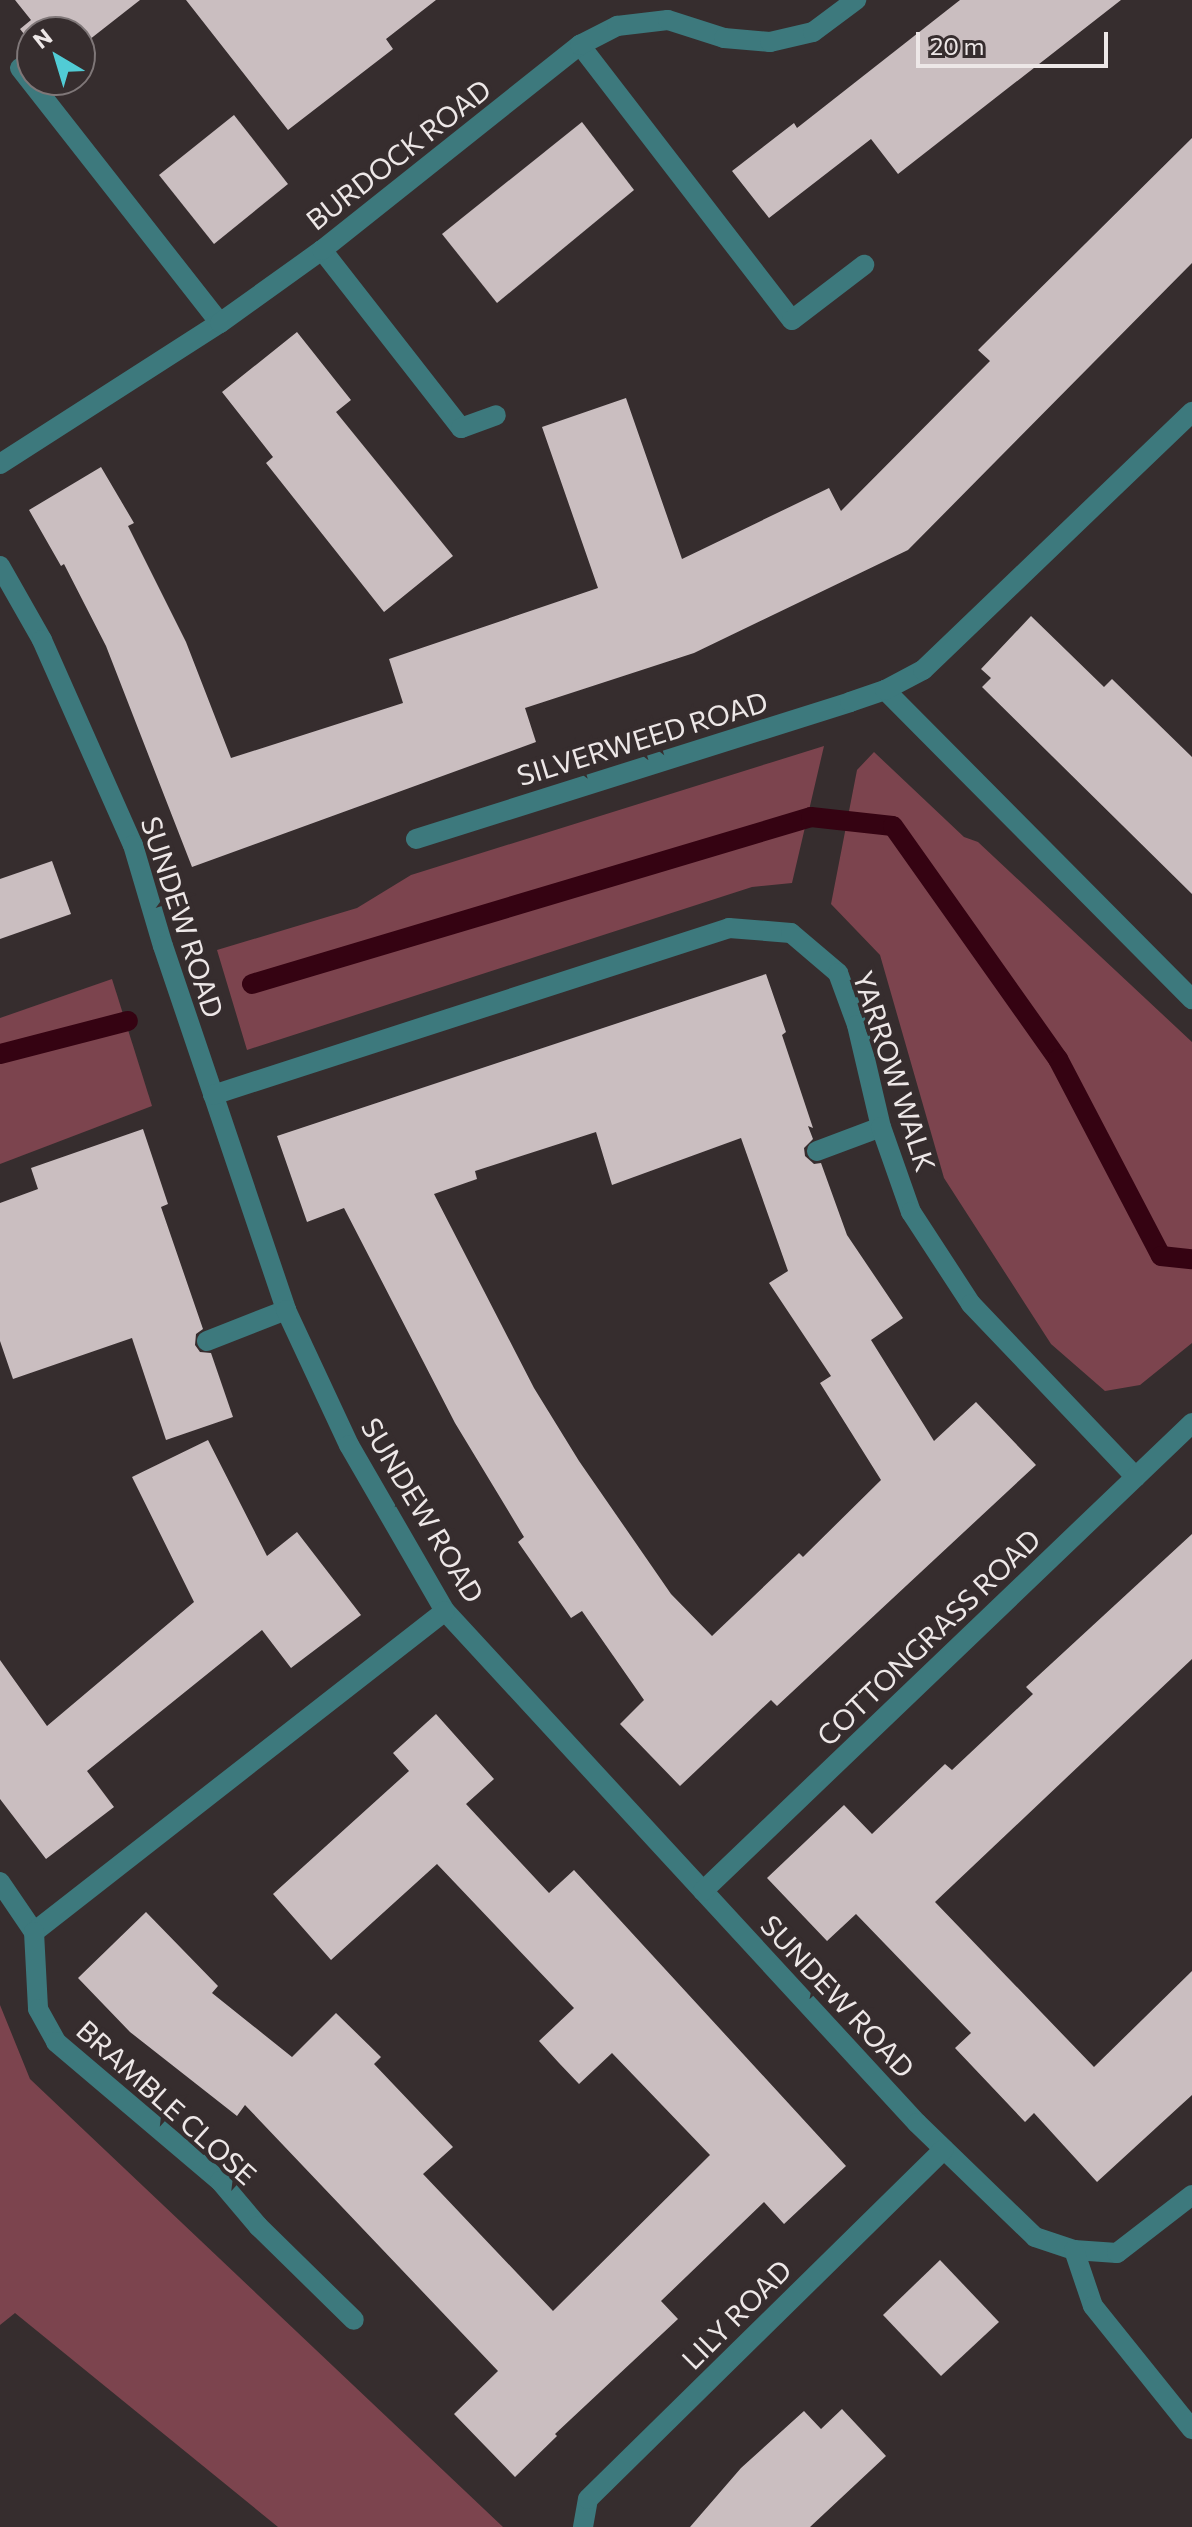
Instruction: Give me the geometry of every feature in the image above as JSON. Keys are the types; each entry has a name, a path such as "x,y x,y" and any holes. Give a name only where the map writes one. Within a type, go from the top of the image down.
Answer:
{"street":[{"name":"BURDOCK ROAD","path":"0,464 220,323 322,250 580,45 617,26 668,20 724,38 770,42 813,32 856,0"},
{"path":"580,45 792,320 864,265"},
{"path":"42,96 220,323"},
{"path":"322,250 461,428 496,415"},
{"name":"SILVERWEED ROAD","path":"416,839 885,690 923,670 1192,412"},
{"name":"SUNDEW ROAD","path":"0,566 42,640 133,845 286,1310 349,1445 445,1611 944,2149 1035,2237 1074,2250 1117,2253 1192,2195"},
{"path":"885,690 1192,999"},
{"name":"YARROW WALK","path":"213,1095 729,928 791,933 838,973 857,1025 881,1127 911,1212 971,1304 1136,1477"},
{"path":"817,1151 881,1127"},
{"path":"207,1341 286,1310"},
{"name":"COTTONGRASS ROAD","path":"703,1891 1192,1423"},
{"path":"0,1882 34,1932 445,1611"},
{"name":"BRAMBLE CLOSE","path":"34,1932 38,2009 56,2042 220,2181 258,2226 354,2320"},
{"name":"LILY ROAD","path":"583,2527 588,2499 944,2149"},
{"path":"1074,2250 1093,2306 1192,2429"}],"shaded area":[{"path":"824,746 792,883 752,887 247,1050 217,950 357,908 411,875"},
{"path":"874,752 964,837 978,842 1192,1042 1192,1343 1140,1385 1105,1391 1051,1344 944,1178 880,955 831,904 857,770"},
{"path":"112,979 152,1106 0,1164 0,1018"},
{"path":"0,2005 30,2079 503,2527 278,2527 15,2313 0,2325"}],"building":[{"path":"15,0 140,0 96,34 96,16 28,16"},
{"path":"186,0 436,0 386,39 393,49 288,130"},
{"path":"960,0 1121,0 898,174 871,139 769,218 732,171 794,123 797,128"},
{"path":"234,115 288,184 214,244 159,175"},
{"path":"582,122 634,190 497,303 442,234"},
{"path":"1192,138 1192,263 908,550 694,653 525,708 536,742 192,867 106,646 64,564 61,566 29,510 101,467 134,523 128,526 186,642 231,758 403,703 389,659 598,588 542,427 626,398 682,559 829,488 841,511 990,361 978,350"},
{"path":"297,332 351,400 336,412 453,556 384,612 266,463 273,457 222,392"},
{"path":"1031,616 1104,687 1112,679 1192,757 1192,894 982,687 991,678 981,669"},
{"path":"52,861 71,914 0,939 0,879"},
{"path":"766,974 786,1032 782,1035 813,1128 808,1126 813,1139 804,1148 805,1156 814,1164 821,1163 847,1235 903,1318 871,1340 934,1441 976,1402 1036,1465 777,1706 771,1700 680,1786 620,1724 644,1700 582,1611 571,1618 518,1542 524,1537 455,1423 344,1208 307,1222 277,1136","holes":["596,1132 612,1185 741,1138 788,1271 769,1283 831,1376 820,1383 881,1480 803,1557 799,1553 712,1636 671,1594 579,1461 534,1388 434,1194 477,1179 475,1171"]},
{"path":"143,1129 168,1204 161,1207 203,1329 196,1334 195,1345 200,1352 211,1353 233,1417 166,1440 132,1338 13,1379 0,1341 0,1203 38,1189 31,1168"},
{"path":"208,1440 267,1556 297,1532 361,1615 291,1668 262,1630 87,1771 114,1807 46,1859 0,1799 0,1660 47,1726 194,1602 132,1477"},
{"path":"1192,1534 1192,1659 935,1902 1094,2067 1192,1971 1192,2095 1097,2182 1034,2113 1025,2122 955,2048 971,2033 856,1914 827,1941 767,1878 844,1805 872,1834 945,1764 952,1770 1033,1694 1026,1687"},
{"path":"436,1714 494,1779 466,1804 549,1893 574,1870 846,2166 784,2224 764,2202 661,2301 678,2319 555,2434 557,2436 515,2477 454,2414 498,2371 245,2105 237,2116 130,2032 78,1978 146,1912 218,1986 212,1993 292,2057 336,2013 381,2057 374,2064 453,2147 423,2174 553,2311 710,2155 612,2053 579,2084 559,2063 539,2041 574,2008 437,1864 331,1960 273,1894 409,1771 393,1753"},
{"path":"940,2260 999,2322 941,2376 883,2315"},
{"path":"842,2409 886,2456 810,2527 690,2527 741,2468 804,2411 821,2429"}],"waterway":[{"path":"252,984 811,817 893,826 1058,1059 1161,1256 1192,1259"},
{"path":"0,1054 128,1021"}]}
